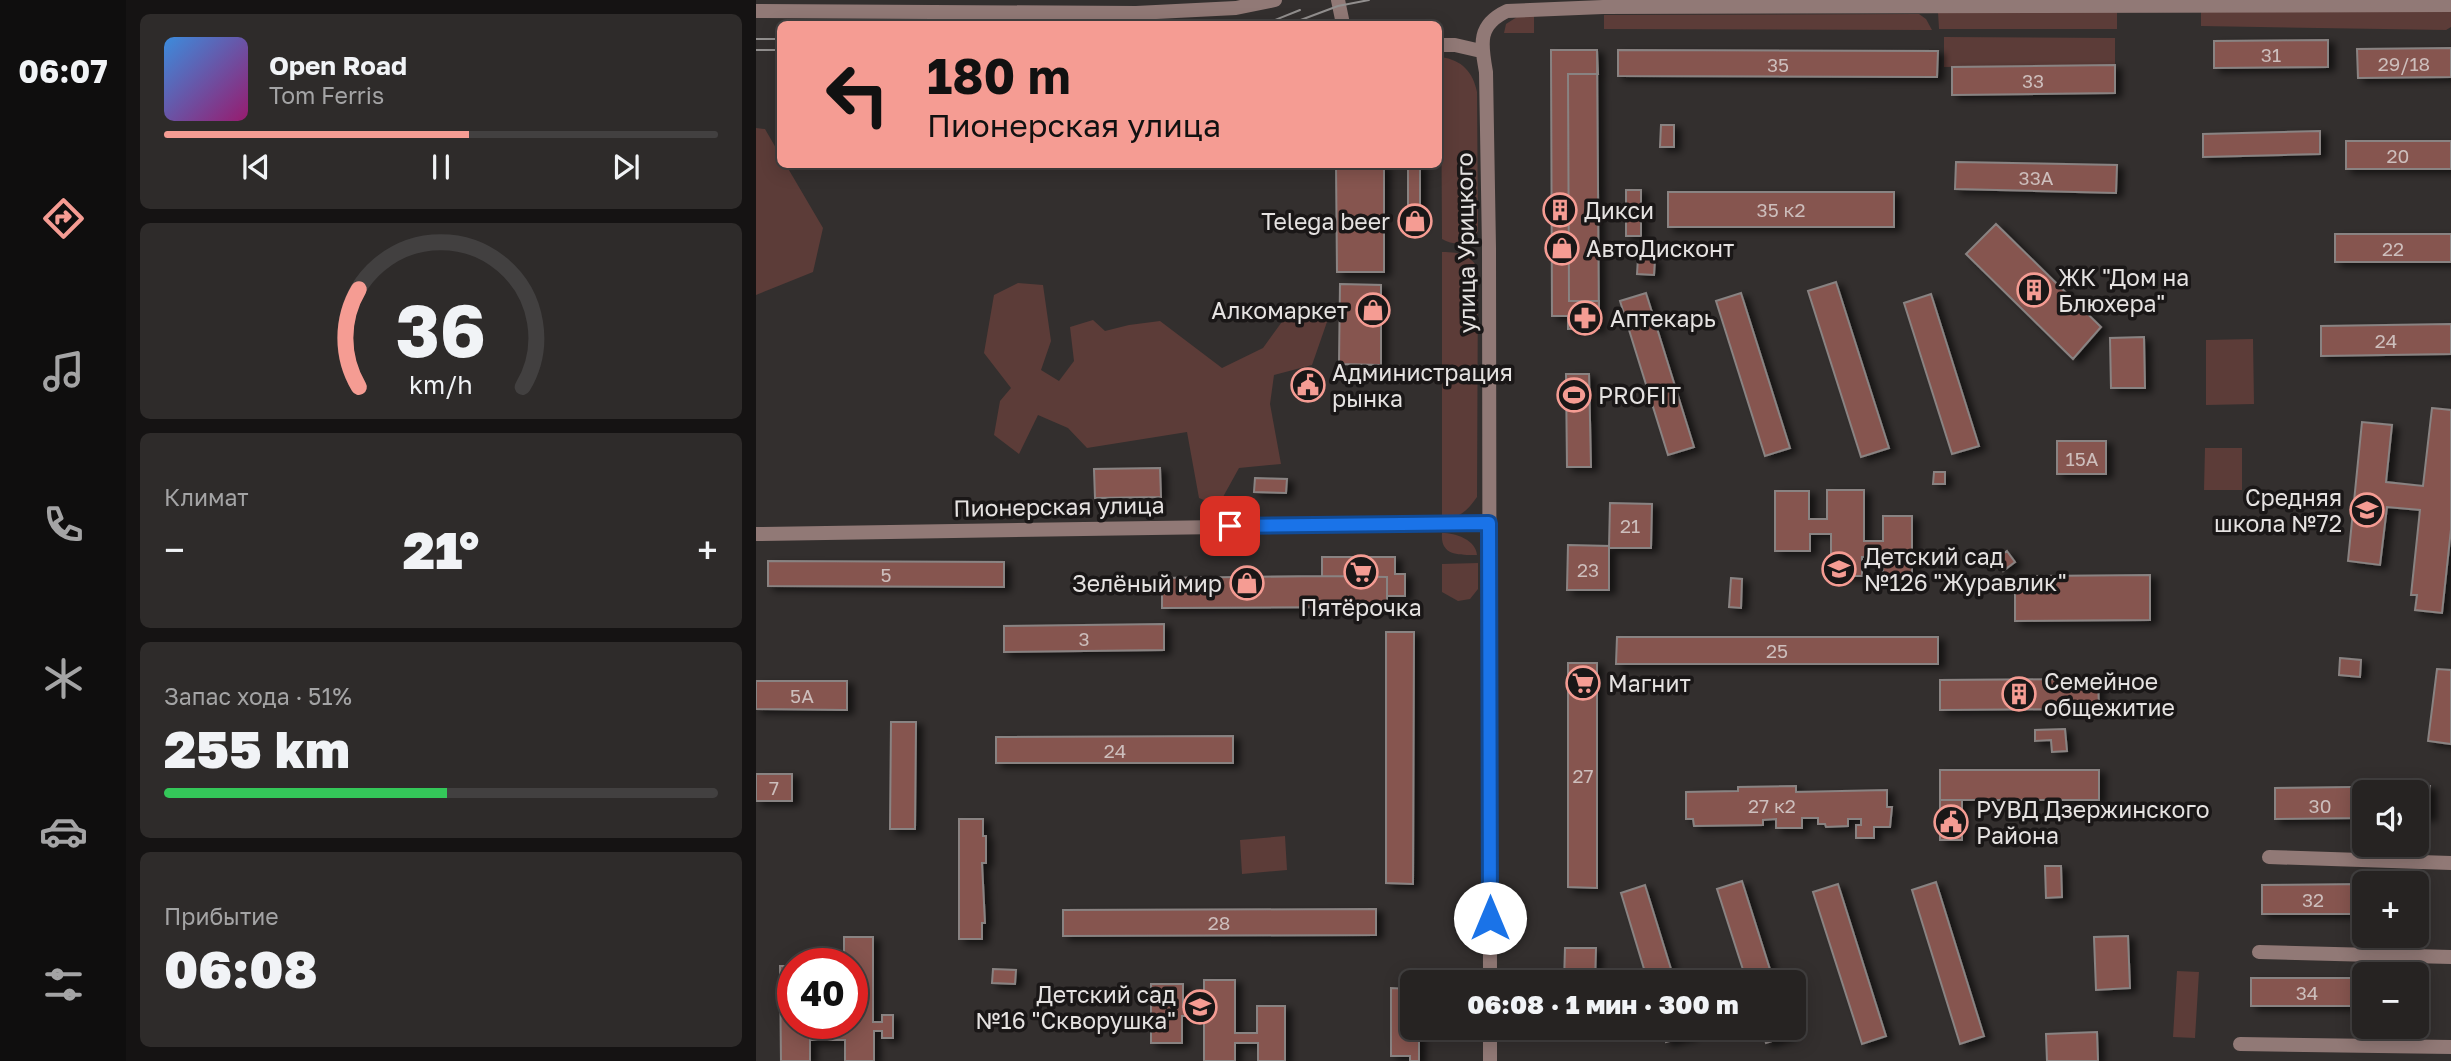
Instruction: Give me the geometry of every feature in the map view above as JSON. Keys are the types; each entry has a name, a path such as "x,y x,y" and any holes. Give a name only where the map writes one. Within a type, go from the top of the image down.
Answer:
{"street":[{"path":"756,11 1136,13 1237,8 1275,0"},
{"path":"1338,0 1342,21"},
{"path":"1442,45 1481,51 1481,39 1494,17 1507,11 1538,8 2451,5"},
{"name":"улица Урицкого","path":"1481,51 1486,72 1489,248 1490,970"},
{"name":"Пионерская улица","path":"756,534 1489,523"},
{"path":"2269,857 2451,863"},
{"path":"2259,952 2451,957"},
{"path":"1490,1040 1490,1061"},
{"path":"2240,1044 2451,1047"}],"shaded area":[{"path":"2451,10 2451,27 2446,30 2201,26 2201,12"},
{"path":"2117,11 2117,29 1939,29 1938,12"},
{"path":"1919,14 1926,19 1932,30 1604,29 1604,15"},
{"path":"1520,15 1534,15 1534,33 1504,33 1506,24"},
{"path":"1944,37 2115,38 2115,65 1944,67"},
{"path":"1442,57 1461,64 1473,79 1477,92 1478,231 1473,241 1461,243 1442,239"},
{"path":"756,128 765,129 777,150 777,168 788,168 823,228 813,272 756,295"},
{"path":"1442,252 1463,255 1478,268 1477,497 1462,513 1448,518 1442,518"},
{"path":"1018,283 1043,285 1051,341 1041,370 1059,381 1074,361 1070,327 1093,320 1105,331 1160,321 1222,368 1263,348 1292,308 1328,319 1312,365 1274,375 1270,404 1281,464 1239,468 1218,506 1199,498 1187,432 1087,448 1068,428 1038,415 1019,454 994,435 1000,401 1011,388 984,353 994,295"},
{"path":"2253,339 2254,404 2206,405 2206,340"},
{"path":"2205,448 2242,448 2242,490 2204,490"},
{"path":"1442,533 1453,534 1469,541 1477,555 1457,554 1447,550 1442,541"},
{"path":"1478,563 1478,589 1470,599 1458,601 1442,592 1442,564"},
{"path":"1285,836 1287,870 1242,874 1240,840"},
{"path":"2177,971 2199,972 2195,1038 2173,1037"}],"building":[{"path":"2328,40 2328,67 2214,68 2214,41"},
{"path":"2451,48 2451,77 2358,78 2357,49"},
{"name":"Дикси","path":"1551,50 1597,50 1598,74 1568,74 1569,301 1599,301 1599,328 1568,329 1568,316 1552,316"},
{"path":"1551,50 1597,50 1599,328 1568,329 1568,316 1552,316"},
{"path":"1618,50 1938,51 1937,77 1618,76"},
{"path":"2115,65 2115,93 1952,95 1952,67"},
{"path":"1661,125 1674,125 1674,147 1660,147"},
{"path":"2320,131 2320,154 2203,157 2203,134"},
{"path":"2346,141 2451,141 2451,169 2346,169"},
{"path":"1956,162 2117,165 2116,193 1955,189"},
{"path":"1336,168 1384,168 1384,272 1337,272"},
{"path":"1408,168 1420,168 1420,226 1408,226"},
{"path":"1626,190 1641,190 1641,236 1626,236"},
{"path":"1668,192 1894,192 1894,227 1668,227"},
{"name":"ЖК \"Дом на Блюхера\"","path":"1996,224 2101,327 2073,359 1966,254"},
{"path":"2335,234 2451,234 2451,262 2335,262"},
{"path":"1638,258 1655,259 1654,275 1637,274"},
{"path":"1836,282 1889,448 1861,457 1808,291"},
{"path":"1340,284 1381,285 1381,365 1339,364"},
{"path":"1646,293 1694,447 1668,455 1620,301"},
{"path":"1741,293 1790,448 1765,456 1716,301"},
{"path":"1931,294 1979,446 1952,454 1904,303"},
{"path":"2451,324 2451,354 2321,356 2321,326"},
{"path":"2144,337 2145,388 2111,388 2110,338"},
{"path":"1566,374 1589,374 1591,467 1567,467"},
{"path":"2432,408 2451,410 2451,529 2442,613 2415,610 2417,595 2411,595 2420,510 2387,507 2380,565 2348,561 2362,422 2392,425 2386,482 2423,486"},
{"path":"2057,441 2106,441 2106,474 2057,474"},
{"path":"1160,468 1161,497 1095,498 1094,469"},
{"path":"1934,472 1945,472 1945,484 1933,484"},
{"path":"1255,478 1287,479 1286,493 1254,492"},
{"path":"1827,490 1864,490 1864,541 1883,541 1883,516 1912,516 1912,575 1883,575 1883,557 1862,557 1862,576 1831,576 1831,534 1810,534 1810,551 1775,551 1775,491 1809,491 1809,519 1827,519"},
{"path":"1610,503 1652,504 1651,548 1609,548"},
{"path":"1568,545 1609,546 1609,590 1567,590"},
{"path":"2007,551 2015,562 2003,571 1995,560"},
{"path":"1322,557 1395,557 1395,574 1405,574 1405,596 1387,596 1387,577 1322,576"},
{"path":"768,561 1004,562 1004,587 768,586"},
{"path":"2150,575 2150,620 2015,621 2015,584 2036,576"},
{"path":"1387,577 1387,607 1162,608 1162,578"},
{"path":"1731,578 1742,579 1741,608 1729,607"},
{"path":"1164,624 1164,650 1004,652 1004,626"},
{"path":"1386,632 1414,632 1413,884 1386,883"},
{"path":"1617,637 1938,637 1938,664 1616,664"},
{"path":"2340,658 2361,660 2360,677 2339,675"},
{"path":"1568,663 1597,663 1597,888 1568,887"},
{"path":"2437,669 2451,670 2451,744 2428,741"},
{"name":"Семейное общежитие","path":"2098,679 2099,709 1940,710 1940,680"},
{"path":"756,681 847,681 847,710 756,709"},
{"path":"891,722 916,722 915,829 890,829"},
{"path":"2065,729 2067,751 2052,752 2051,740 2035,741 2035,730"},
{"path":"1233,736 1233,763 996,763 996,737"},
{"name":"РУВД Дзержинского Района","path":"1940,770 2099,770 2099,800 2024,800 2023,804 2006,804 2006,800 1962,800 1962,840 1940,840"},
{"name":"РУВД Дзержинского Района","path":"1940,770 2099,770 2099,800 1940,800"},
{"path":"756,774 792,774 792,801 756,801"},
{"path":"1796,786 1796,792 1887,790 1887,807 1892,807 1890,827 1874,827 1874,838 1856,838 1856,825 1861,825 1861,819 1848,819 1848,826 1826,827 1825,824 1818,824 1818,818 1802,818 1802,828 1776,828 1776,819 1763,820 1763,825 1694,826 1693,819 1686,819 1686,792 1738,791 1738,787"},
{"path":"2430,786 2430,817 2429,817"},
{"path":"2352,787 2352,818 2275,819 2275,788"},
{"path":"1940,800 1962,800 1962,840 1940,840"},
{"path":"959,819 983,819 986,863 982,863 985,923 982,923 982,939 959,939"},
{"path":"2045,866 2061,866 2062,897 2046,898"},
{"path":"1742,881 1770,970 1743,970 1717,889"},
{"path":"1936,882 1984,1036 1960,1044 1912,890"},
{"path":"1838,884 1886,1036 1862,1044 1813,892"},
{"path":"2352,884 2352,914 2262,914 2262,885"},
{"path":"1645,885 1671,970 1644,970 1621,893"},
{"path":"1376,909 1376,935 1063,936 1063,910"},
{"path":"2128,936 2130,988 2096,990 2094,937"},
{"path":"844,937 873,937 873,1022 882,1022 882,1015 893,1015 893,1038 882,1038 882,1031 874,1031 874,1061 845,1061 845,1040 810,1040 810,1061 781,1061 781,1039 868,1039 868,948 844,948"},
{"path":"1565,948 1596,948 1595,970 1564,970"},
{"path":"993,969 1016,970 1015,984 992,983"},
{"path":"2251,978 2352,978 2352,1006 2251,1006"},
{"path":"1204,980 1235,980 1235,1033 1257,1033 1257,1006 1285,1006 1285,1061 1258,1061 1258,1043 1235,1043 1235,1061 1204,1061 1204,1016 1182,1016 1182,1043 1151,1043 1151,984 1183,984 1183,1007 1204,1007"},
{"path":"1391,988 1400,988 1400,1040 1419,1040 1419,1061 1410,1061 1410,1056 1391,1056"},
{"path":"2097,1032 2098,1061 2047,1061 2046,1034"}],"tram line":[{"path":"1298,21 1338,6 1369,0"},
{"path":"1272,21 1300,10"},
{"path":"756,39 777,39"},
{"path":"756,50 777,50"}],"place":[{"name":"Дикси","path":"1560,210"},
{"name":"Telega beer","path":"1415,221"},
{"name":"АвтоДисконт","path":"1562,248"},
{"name":"ЖК \"Дом на Блюхера\"","path":"2034,290"},
{"name":"Алкомаркет","path":"1373,310"},
{"name":"Аптекарь","path":"1585,318"},
{"name":"Администрация рынка","path":"1308,385"},
{"name":"PROFIT","path":"1574,395"},
{"name":"Средняя школа №72","path":"2367,510"},
{"name":"Детский сад №126 \"Журавлик\"","path":"1839,569"},
{"name":"Пятёрочка","path":"1361,572"},
{"name":"Зелёный мир","path":"1247,583"},
{"name":"Магнит","path":"1583,683"},
{"name":"Семейное общежитие","path":"2019,694"},
{"name":"РУВД Дзержинского Района","path":"1951,822"},
{"name":"Детский сад №16 \"Скворушка\"","path":"1200,1007"}],"route":[{"path":"1230,526 1489,523 1490,918"}]}
